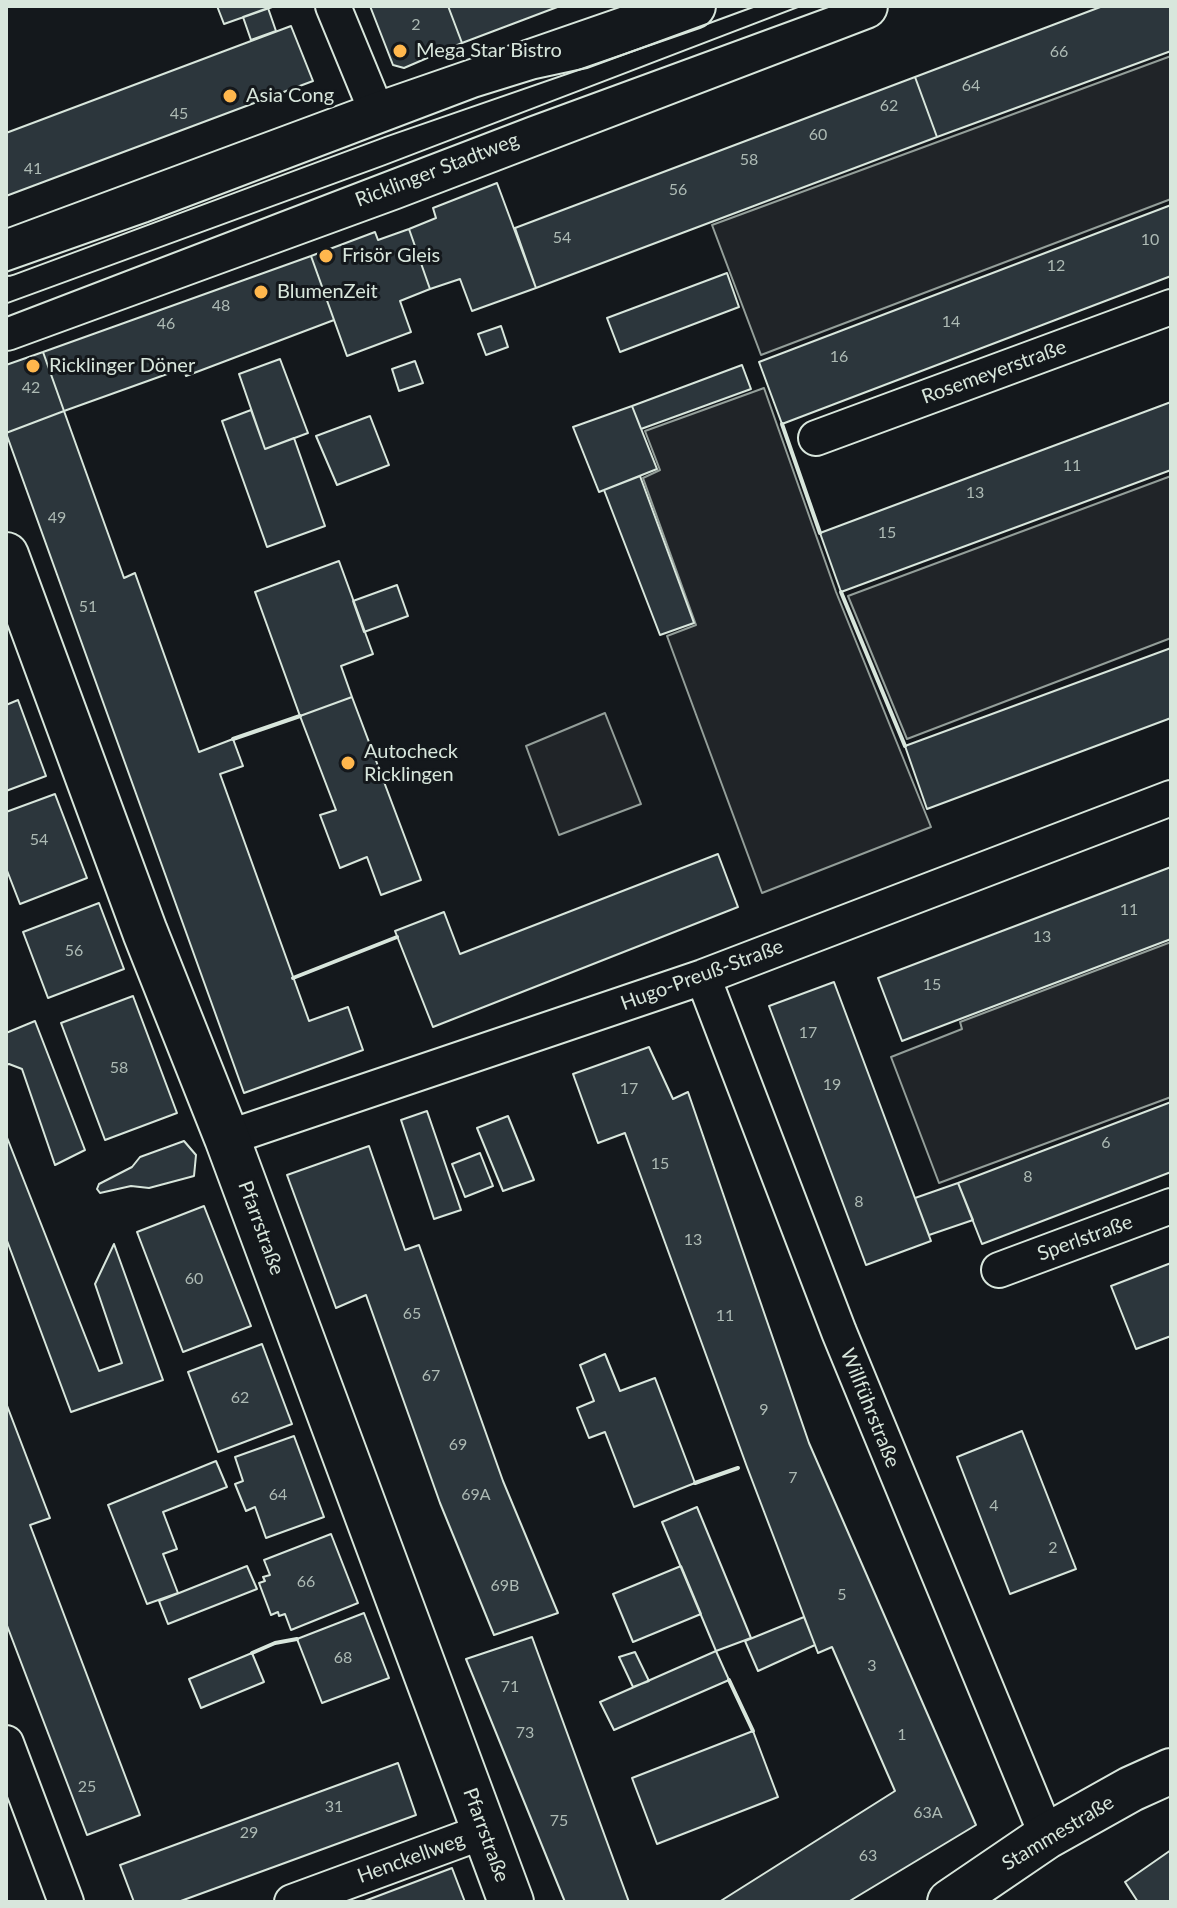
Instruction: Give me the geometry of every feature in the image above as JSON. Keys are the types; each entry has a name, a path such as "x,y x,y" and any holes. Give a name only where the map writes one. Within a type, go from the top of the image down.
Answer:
{"street":[{"path":"333,6 378,115"},
{"path":"6,253 378,115 693,6"},
{"name":"Ricklinger Stadtweg","path":"6,328 389,189 865,6"},
{"name":"Rosemeyerstraße","path":"816,438 1171,307"},
{"name":"Pfarrstraße","path":"6,555 511,1902"},
{"name":"Hugo-Preuß-Straße","path":"227,1138 703,977 1171,798"},
{"name":"Willführstraße","path":"703,977 839,1332 1047,1836"},
{"name":"Sperlstraße","path":"999,1270 1171,1206"},
{"path":"6,1743 66,1902"},
{"name":"Stammestraße","path":"950,1902 1047,1836 1131,1789 1171,1771"},
{"name":"Henckellweg","path":"292,1902 485,1831"}],"shaded area":[{"path":"1171,56 1171,199 761,355 712,225"},
{"path":"764,388 836,592 931,827 762,893 667,636 696,625 643,478 660,470 645,431"},
{"path":"1171,476 1171,638 907,739 848,596"},
{"path":"605,713 641,804 559,835 526,746"},
{"path":"1171,942 1171,1097 939,1183 891,1057 962,1029 960,1022"}],"building":[{"path":"217,6 275,6 224,24"},
{"path":"370,6 448,6 462,43 404,68 393,65"},
{"path":"448,6 560,6 462,43"},
{"path":"1103,6 1171,6 1171,51 937,137 915,77"},
{"path":"268,8 276,31 251,40 243,17"},
{"path":"291,26 313,81 6,196 6,133"},
{"path":"915,77 937,137 536,288 515,228"},
{"path":"497,183 536,288 472,311 460,279 430,289 409,229 436,218 433,208"},
{"path":"1171,205 1171,276 782,424 759,362"},
{"path":"409,229 430,289 400,301 411,332 347,356 311,256 375,232 378,240"},
{"path":"311,256 334,320 186,376 184,368 64,411 43,352"},
{"path":"727,273 739,307 620,352 607,318"},
{"path":"501,326 508,347 486,355 478,334"},
{"path":"43,352 64,411 6,433 6,365"},
{"path":"280,359 308,433 265,449 239,374"},
{"path":"415,361 423,383 399,391 392,369"},
{"path":"742,365 751,389 641,429 632,406"},
{"path":"1171,402 1171,470 841,592 820,533"},
{"path":"632,406 657,469 599,492 573,427"},
{"path":"251,410 265,449 294,438 325,526 267,547 222,421"},
{"path":"64,411 124,578 135,573 199,752 233,739 243,766 220,774 309,1021 348,1007 363,1050 244,1093 6,433"},
{"path":"370,416 389,465 337,485 316,436"},
{"path":"640,476 694,623 660,635 604,490"},
{"path":"339,561 373,654 341,666 352,697 300,716 255,592"},
{"path":"397,585 408,616 364,632 353,601"},
{"path":"1171,648 1171,718 927,809 905,746"},
{"name":"Autocheck Ricklingen","path":"352,697 421,880 381,895 367,857 340,868 320,815 336,810 300,716"},
{"path":"18,700 46,776 6,791 6,705"},
{"path":"55,794 87,878 20,904 6,868 6,812"},
{"path":"718,854 738,907 433,1027 395,931 444,912 460,954"},
{"path":"1171,867 1171,939 902,1041 878,978"},
{"path":"99,903 124,969 48,998 23,932"},
{"path":"834,982 931,1241 866,1265 769,1006"},
{"path":"133,996 177,1113 105,1140 61,1023"},
{"path":"35,1021 85,1150 55,1165 22,1069 6,1065 6,1033"},
{"path":"649,1047 673,1099 688,1092 809,1443 976,1825 848,1902 719,1902 895,1791 832,1647 818,1653 625,1133 598,1143 573,1074"},
{"path":"1171,1102 1171,1172 982,1244 958,1183"},
{"path":"427,1111 461,1210 434,1219 401,1120"},
{"path":"508,1116 534,1180 503,1191 477,1128"},
{"path":"6,1135 99,1371 122,1363 95,1284 114,1244 163,1380 71,1412 6,1238"},
{"path":"184,1141 196,1155 194,1176 149,1188 131,1186 100,1193 97,1189 99,1184 132,1167 140,1157"},
{"path":"369,1146 405,1250 419,1245 503,1481 558,1613 494,1635 440,1503 366,1295 336,1308 287,1175"},
{"path":"480,1153 493,1186 465,1197 452,1164"},
{"path":"958,1183 973,1220 929,1235 915,1198"},
{"path":"204,1206 251,1326 183,1352 137,1232"},
{"path":"1171,1263 1171,1336 1136,1349 1111,1286"},
{"path":"262,1344 292,1424 218,1452 188,1372"},
{"path":"605,1354 620,1391 655,1378 695,1483 634,1507 605,1432 589,1438 577,1408 594,1401 580,1365"},
{"path":"6,1403 50,1518 30,1525 140,1815 87,1835 6,1623"},
{"path":"1022,1431 1076,1569 1010,1594 957,1457"},
{"path":"294,1436 324,1517 266,1538 255,1507 246,1511 235,1484 243,1481 235,1457"},
{"path":"216,1461 227,1487 163,1512 177,1549 163,1554 178,1593 147,1604 108,1505"},
{"path":"697,1507 751,1638 716,1651 662,1522"},
{"path":"331,1534 358,1603 291,1630 285,1614 279,1616 278,1612 271,1615 259,1583 265,1581 263,1577 270,1575 264,1560"},
{"path":"247,1566 257,1589 168,1624 159,1601"},
{"path":"681,1566 701,1614 633,1642 613,1594"},
{"path":"364,1613 389,1678 322,1703 297,1639"},
{"path":"804,1617 815,1645 758,1671 745,1641"},
{"path":"532,1637 629,1902 565,1902 466,1659"},
{"path":"716,1651 729,1680 614,1730 600,1702"},
{"path":"635,1652 649,1681 633,1687 619,1657"},
{"path":"252,1653 264,1682 201,1708 189,1679"},
{"path":"753,1731 778,1797 657,1844 632,1778"},
{"path":"398,1763 416,1815 178,1902 134,1902 120,1865"},
{"path":"1171,1850 1171,1902 1138,1902 1125,1882"},
{"path":"452,1868 465,1902 362,1902"}],"tram line":[{"path":"6,272 148,222 478,97 536,79 587,68 756,6"},
{"path":"6,317 528,117 831,6"}],"wall":[{"path":"782,424 820,533"},
{"path":"841,592 905,746"},
{"path":"233,739 300,716"},
{"path":"293,978 397,937"},
{"path":"695,1483 738,1468"},
{"path":"252,1653 275,1643 297,1639"},
{"path":"729,1680 753,1731"}],"place":[{"name":"Mega Star Bistro","path":"400,51"},
{"name":"Asia Cong","path":"230,96"},
{"name":"Frisör Gleis","path":"326,256"},
{"name":"BlumenZeit","path":"261,292"},
{"name":"Ricklinger Döner","path":"33,366"},
{"name":"Autocheck Ricklingen","path":"348,763"}]}
